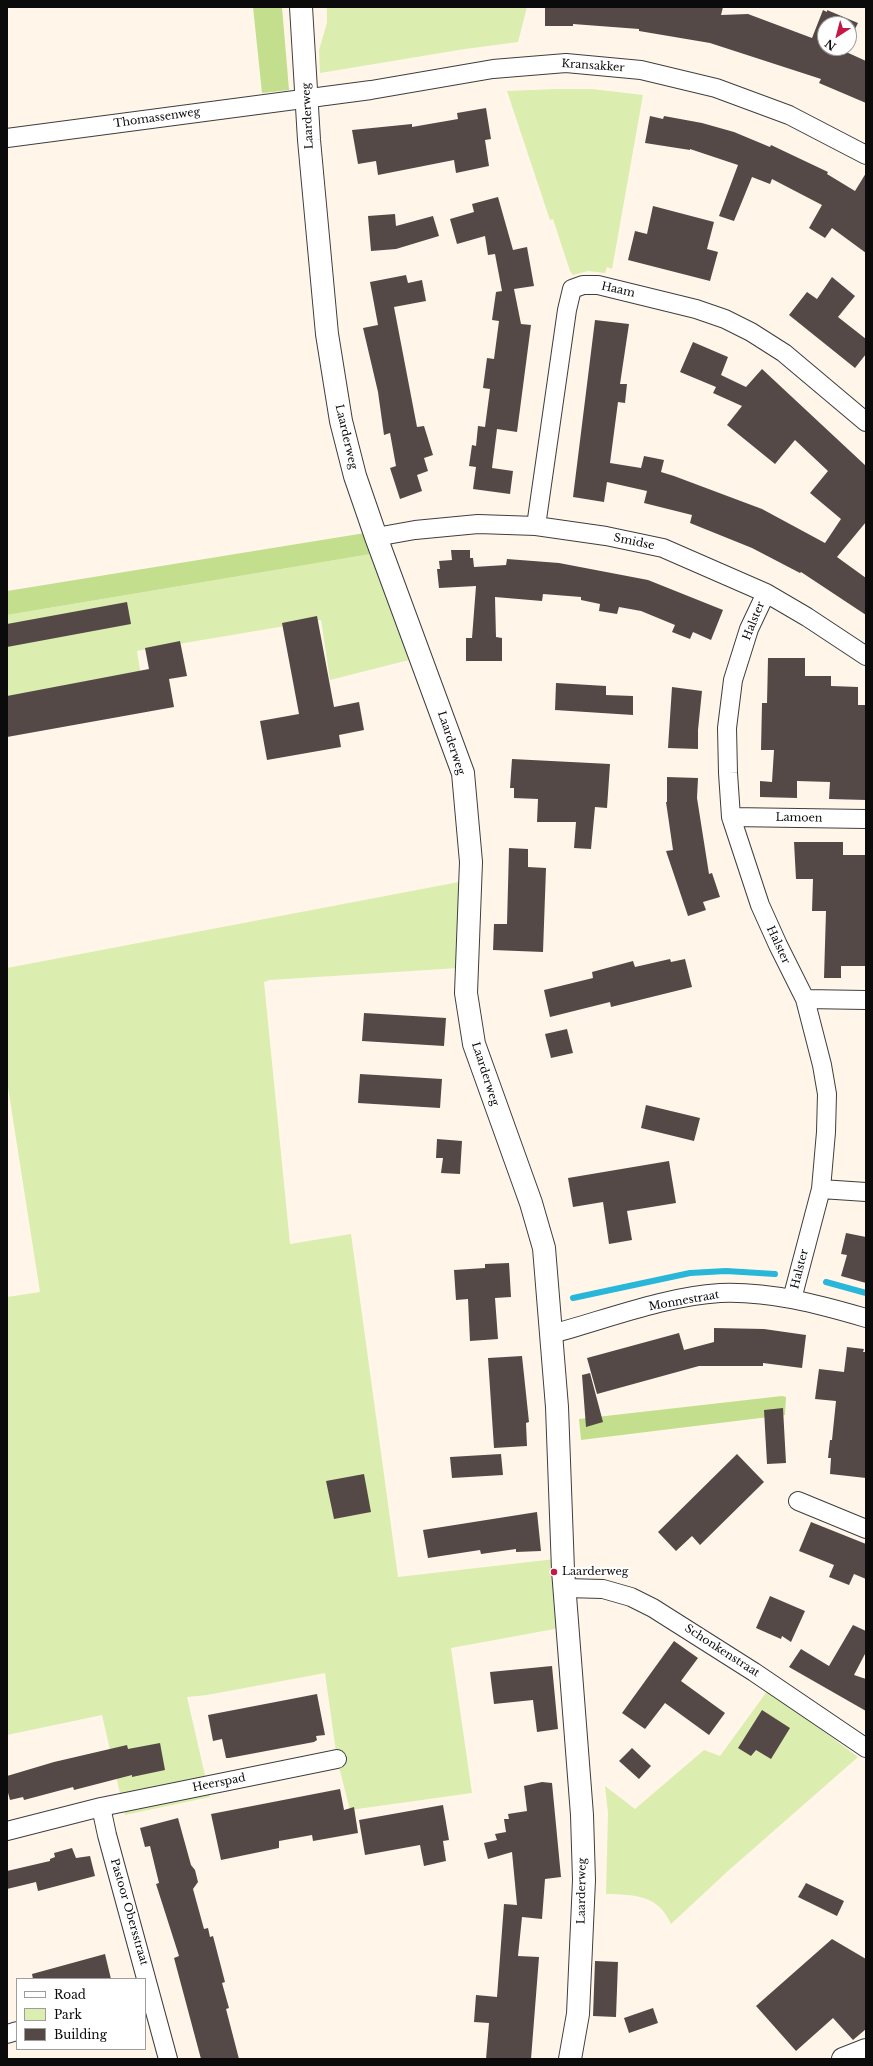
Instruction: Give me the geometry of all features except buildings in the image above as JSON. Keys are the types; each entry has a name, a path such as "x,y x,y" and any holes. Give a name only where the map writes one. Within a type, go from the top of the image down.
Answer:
{"street":[{"name":"Laarderweg","path":"301,7 309,140 327,334 341,421 355,476 376,538 463,773 471,862 466,993 474,1044 531,1203 544,1248 557,1407 565,1588 582,1815 584,1880 578,2014 570,2059"},
{"name":"Kransakker","path":"307,98 433,80 493,69 551,64 566,63 641,70 716,88 789,115 866,155"},
{"name":"Thomassenweg","path":"7,138 307,98"},
{"name":"Haam","path":"536,526 572,289 583,285 598,285 725,319 751,332 784,353 865,420"},
{"name":"Smidse","path":"376,538 415,530 478,524 536,526 606,536 663,548 766,593 807,617 866,656"},
{"name":"Halster","path":"766,593 749,630 733,680 727,728 731,818 760,905 805,999 822,1065 827,1094 826,1132 821,1189 792,1299"},
{"name":"Lamoen","path":"731,818 866,819"},
{"path":"805,999 866,1000"},
{"path":"821,1189 866,1192"},
{"name":"Monnestraat","path":"552,1334 669,1301 719,1293 769,1295 813,1302 866,1318"},
{"path":"798,1501 866,1529"},
{"name":"Schonkenstraat","path":"565,1588 603,1589 631,1597 653,1608 754,1672 866,1748"},
{"name":"Heerspad","path":"7,1831 101,1807 338,1759"},
{"name":"Pastoor Obersstraat","path":"101,1807 144,1978"},
{"name":"Pastoor Obersstraat","path":"148,1995 168,2059"},
{"path":"843,2059 866,2050"}],"green space":[{"path":"253,7 282,7 289,90 262,93"},
{"path":"327,7 527,7 518,42 465,49 320,73 319,50 327,23"},
{"path":"592,89 643,95 612,269 607,267 605,273 588,271 573,275 570,271 553,219 550,220 507,91"},
{"path":"365,533 371,554 7,615 7,591"},
{"path":"371,554 409,660 330,680 321,620 137,651 141,676 7,699 7,615"},
{"path":"459,882 458,968 270,980 264,982 290,1244 351,1234 398,1577 555,1559 560,1628 451,1648 472,1793 350,1810 337,1759 325,1673 207,1695 187,1697 210,1797 125,1815 102,1715 7,1735 7,1297 40,1292 7,1081 7,968"},
{"path":"782,1396 786,1397 785,1415 581,1440 579,1419"},
{"path":"768,1690 858,1757 728,1871 671,1924 666,1914 659,1907 644,1898 606,1894 608,1813 605,1786 635,1809 704,1750 720,1756"}],"waterway":[{"path":"573,1298 690,1273 726,1271 775,1274"},
{"path":"826,1282 866,1293"}],"place":[{"name":"Laarderweg","path":"554,1572"}]}
